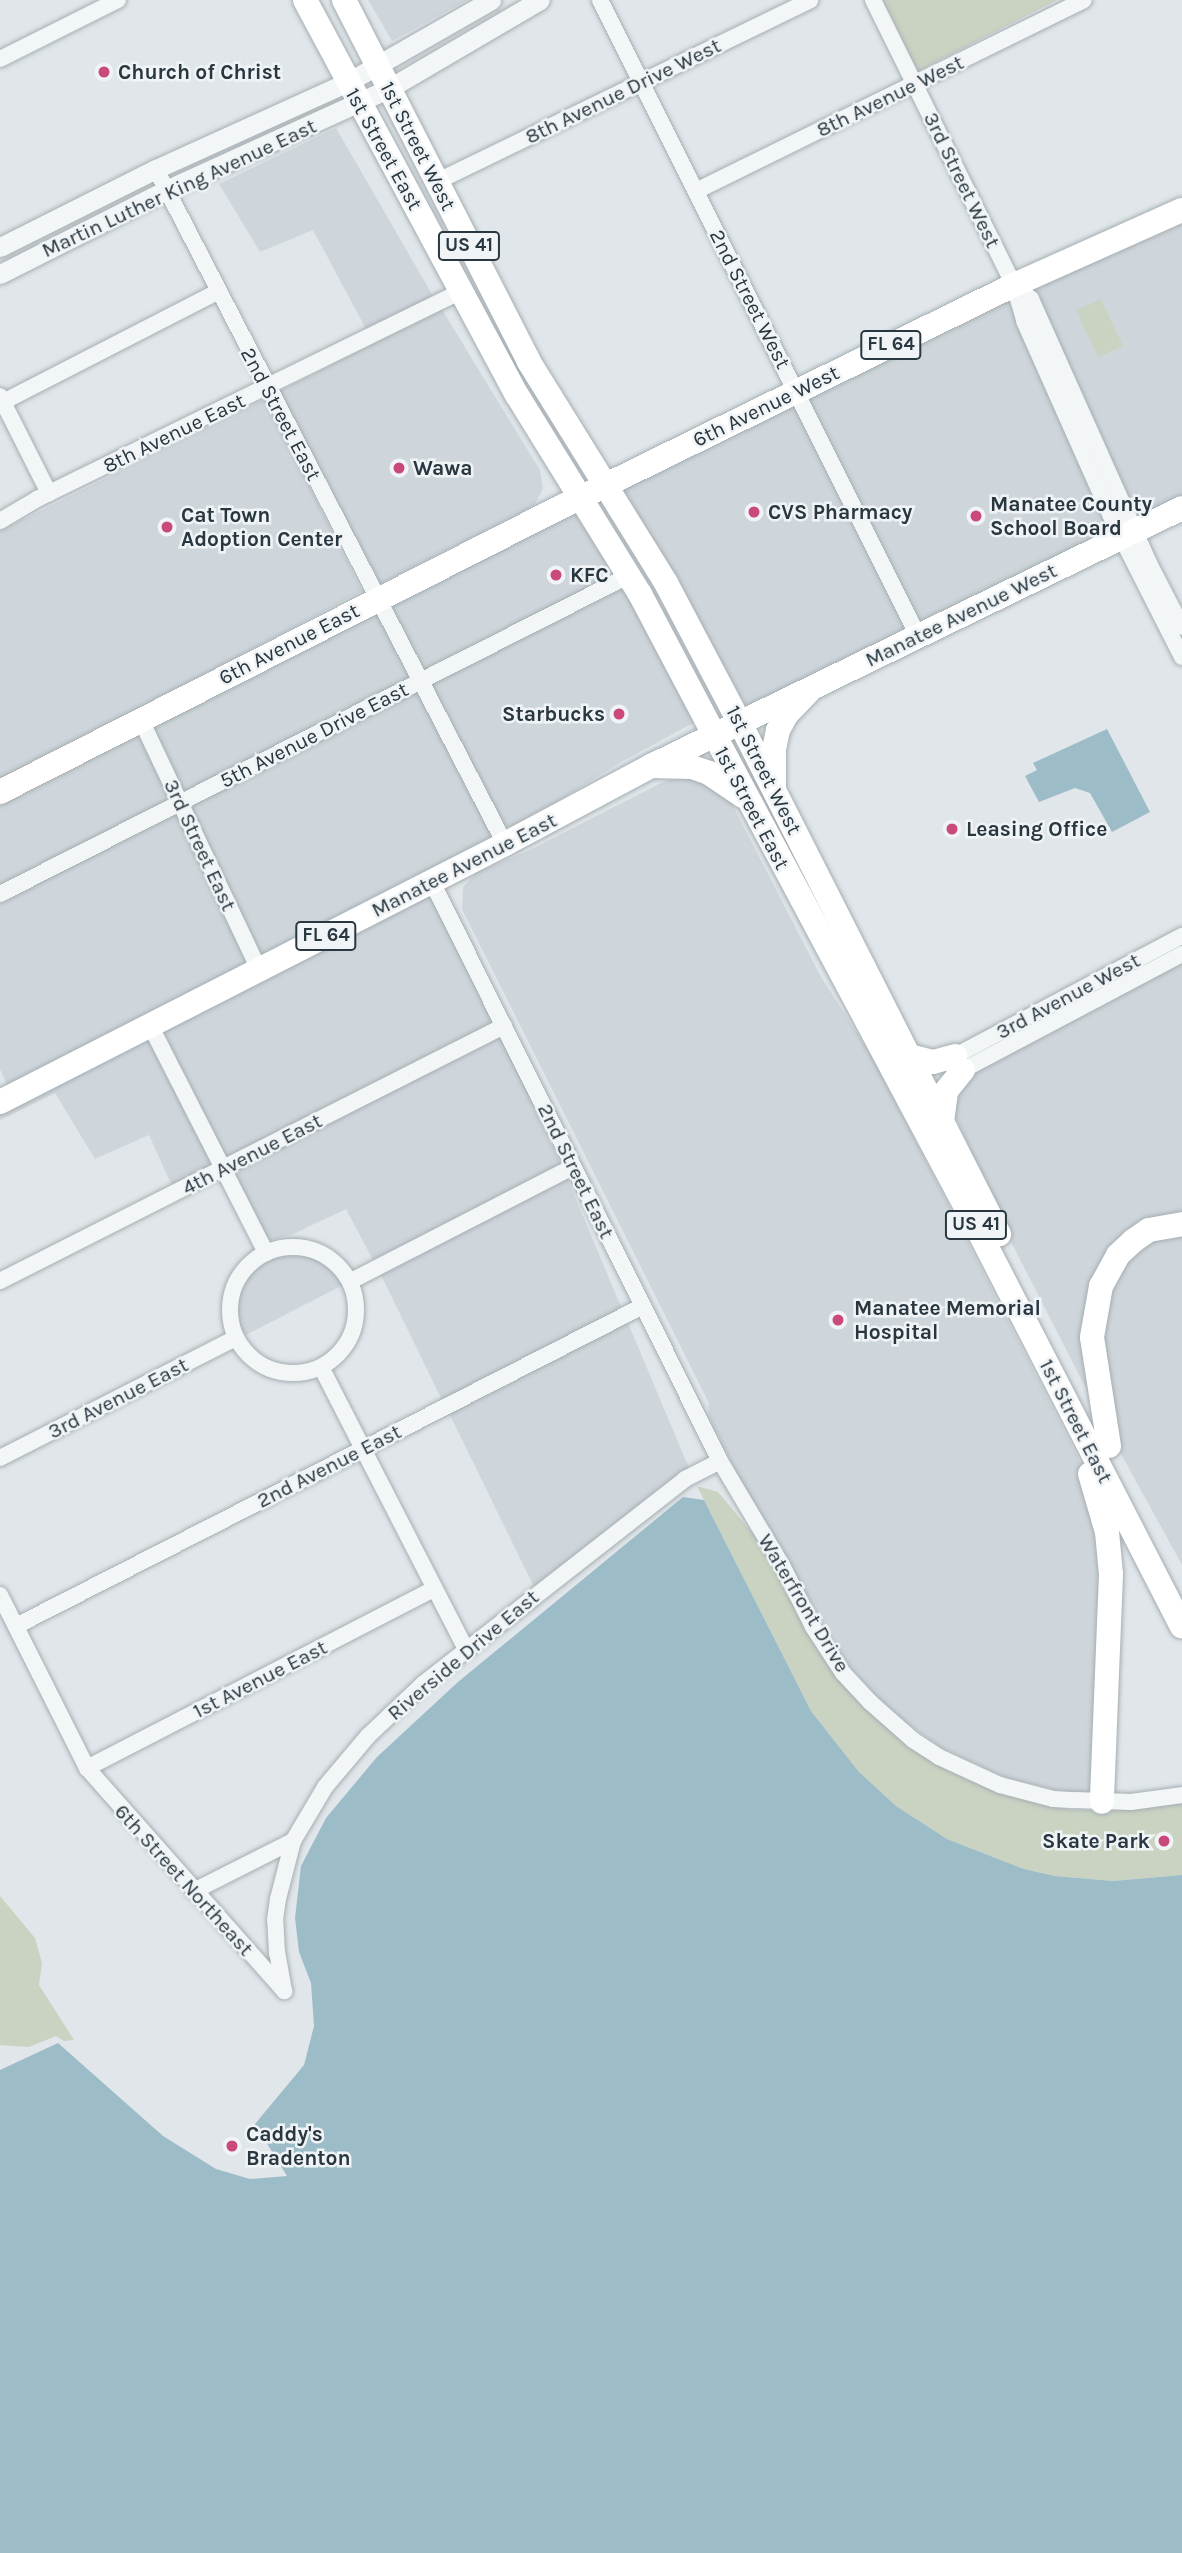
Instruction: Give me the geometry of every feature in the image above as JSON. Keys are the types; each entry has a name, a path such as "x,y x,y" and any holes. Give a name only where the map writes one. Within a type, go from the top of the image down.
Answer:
{"main road":[{"name":"1st Street East","path":"305,0 517,396 628,576 678,663 1182,1626"},
{"name":"1st Street West","path":"344,0 538,378 666,583 1182,1589"},
{"name":"6th Avenue West","path":"579,498 1014,285 1182,210"},
{"name":"6th Avenue East","path":"0,792 579,498"},
{"name":"Manatee Avenue West","path":"740,725 1182,508"},
{"path":"774,790 774,749 778,730 787,715 810,690"},
{"name":"Manatee Avenue East","path":"2,1095 150,1025 432,882 650,766 740,725"},
{"path":"650,766 692,767 709,772 747,798"},
{"path":"909,1056 933,1062 959,1063 947,1089 942,1121"},
{"path":"1109,1446 1092,1337 1101,1286 1118,1255 1133,1241 1149,1230 1182,1224"},
{"path":"1066,1400 1103,1514 1109,1553 1111,1613 1102,1802"}],"street":[{"path":"0,59 118,0"},
{"path":"382,78 491,0"},
{"path":"353,93 540,0"},
{"name":"2nd Street West","path":"600,0 918,636"},
{"name":"8th Avenue Drive West","path":"436,182 810,0"},
{"name":"3rd Street West","path":"873,0 1014,285 1024,321 1078,421 1182,657"},
{"name":"8th Avenue West","path":"696,191 1084,0"},
{"name":"Martin Luther King Avenue East","path":"0,247 156,169 353,93"},
{"name":"Martin Luther King Avenue East","path":"0,274 353,93"},
{"name":"2nd Street East","path":"156,169 217,292 505,844"},
{"name":"8th Avenue East","path":"0,521 48,493 461,291"},
{"path":"48,493 1,399 217,292"},
{"name":"3rd Street West","path":"1127,533 1182,627"},
{"name":"5th Avenue Drive East","path":"0,894 628,576"},
{"name":"3rd Street East","path":"141,720 259,970"},
{"name":"2nd Street East","path":"432,882 720,1461"},
{"name":"3rd Avenue West","path":"959,1063 1131,972 1182,936"},
{"name":"3rd Avenue West","path":"1131,972 1182,954"},
{"path":"150,1025 266,1253"},
{"name":"4th Avenue East","path":"0,1281 504,1026"},
{"path":"351,1281 573,1167"},
{"path":"292,1247 314,1251 336,1263 351,1281 356,1302 354,1329 344,1350 321,1367 298,1374 272,1370 251,1357 236,1338 230,1314 233,1289 245,1270 266,1253 292,1247"},
{"name":"2nd Avenue East","path":"16,1626 643,1306"},
{"name":"3rd Avenue East","path":"0,1458 236,1338"},
{"path":"321,1367 466,1649"},
{"name":"Riverside Drive East","path":"293,1841 325,1787 368,1736 423,1684 685,1479 720,1461"},
{"name":"Waterfront Drive","path":"720,1461 831,1656 890,1720 939,1758 984,1779 1053,1799 1102,1802 1182,1796"},
{"name":"1st Avenue East","path":"86,1768 434,1589"},
{"name":"6th Street Northeast","path":"0,1595 86,1768 284,1991 275,1920 293,1841"},
{"path":"194,1891 293,1841"}],"shaded area":[{"path":"368,0 467,0 392,41"},
{"path":"336,128 433,296 366,329 313,230 260,252 219,184"},
{"path":"1182,218 1182,500 1137,520 1037,297 1027,287"},
{"path":"1009,296 1018,323 1111,532 921,626 806,394"},
{"path":"441,308 540,470 543,489 535,504 528,509 380,584 277,393"},
{"path":"265,399 362,591 0,783 0,531"},
{"path":"794,400 909,632 748,709 674,578 617,488"},
{"path":"572,509 578,514 616,574 424,671 387,602"},
{"path":"624,586 695,722 623,761 531,818 513,827 503,825 431,684"},
{"path":"375,608 412,677 183,793 150,723"},
{"path":"419,690 496,841 262,960 190,806"},
{"path":"138,729 172,798 0,885 0,800"},
{"name":"Manatee Memorial Hospital","path":"680,777 699,778 731,802 821,977 873,1058 1085,1471 1102,1529 1090,1791 1085,1793 1056,1790 1007,1778 942,1748 889,1710 840,1655 782,1549 750,1500 708,1416 709,1403 462,909 463,887 476,873 530,850 663,782"},
{"path":"178,812 250,966 9,1089 0,1069 0,902"},
{"path":"429,892 495,1023 226,1159 159,1029"},
{"path":"1182,962 1182,1217 1113,1250 1093,1402 1009,1238 955,1115 951,1097 967,1076"},
{"path":"148,1035 214,1165 172,1186 149,1135 95,1159 55,1093 0,1120 0,1110"},
{"path":"501,1036 561,1165 373,1260 346,1209 291,1235 267,1241 232,1172"},
{"path":"567,1178 622,1309 442,1400 380,1273"},
{"path":"1182,1232 1182,1565 1115,1443 1102,1374 1104,1302 1137,1247"},
{"path":"294,1253 324,1261 345,1284 242,1337 237,1324 236,1304 245,1279 259,1264 271,1257"},
{"path":"628,1323 689,1468 534,1587 449,1413"}],"green space":[{"path":"883,0 1057,0 918,71"},
{"path":"1101,299 1123,346 1098,357 1076,310"},
{"path":"697,1486 718,1492 758,1540 821,1655 846,1687 920,1751 969,1780 1070,1810 1129,1810 1182,1803 1182,1875 1113,1881 1055,1876 1024,1869 947,1839 896,1806 859,1772 811,1711"},
{"path":"0,1896 35,1938 42,1963 39,1985 74,2040 64,2041 56,2036 29,2047 0,2045"}],"water":[{"path":"1107,729 1150,812 1112,832 1090,793 1075,788 1039,802 1025,776 1037,770 1033,763"},
{"path":"683,1497 704,1500 811,1711 859,1772 896,1806 947,1839 1024,1869 1055,1876 1113,1881 1182,1875 1182,2553 0,2553 0,2070 58,2043 163,2136 216,2169 250,2179 287,2176 255,2124 304,2065 314,2026 311,1983 299,1952 295,1918 301,1866 326,1818 377,1757 458,1682"}],"place":[{"name":"Church of Christ","path":"104,72"},
{"name":"Wawa","path":"399,468"},
{"name":"CVS Pharmacy","path":"754,512"},
{"name":"Manatee County School Board","path":"976,516"},
{"name":"Cat Town Adoption Center","path":"167,527"},
{"name":"KFC","path":"556,575"},
{"name":"Starbucks","path":"619,714"},
{"name":"Leasing Office","path":"952,829"},
{"name":"Manatee Memorial Hospital","path":"838,1320"},
{"name":"Skate Park","path":"1164,1841"},
{"name":"Caddy's Bradenton","path":"232,2146"}]}
